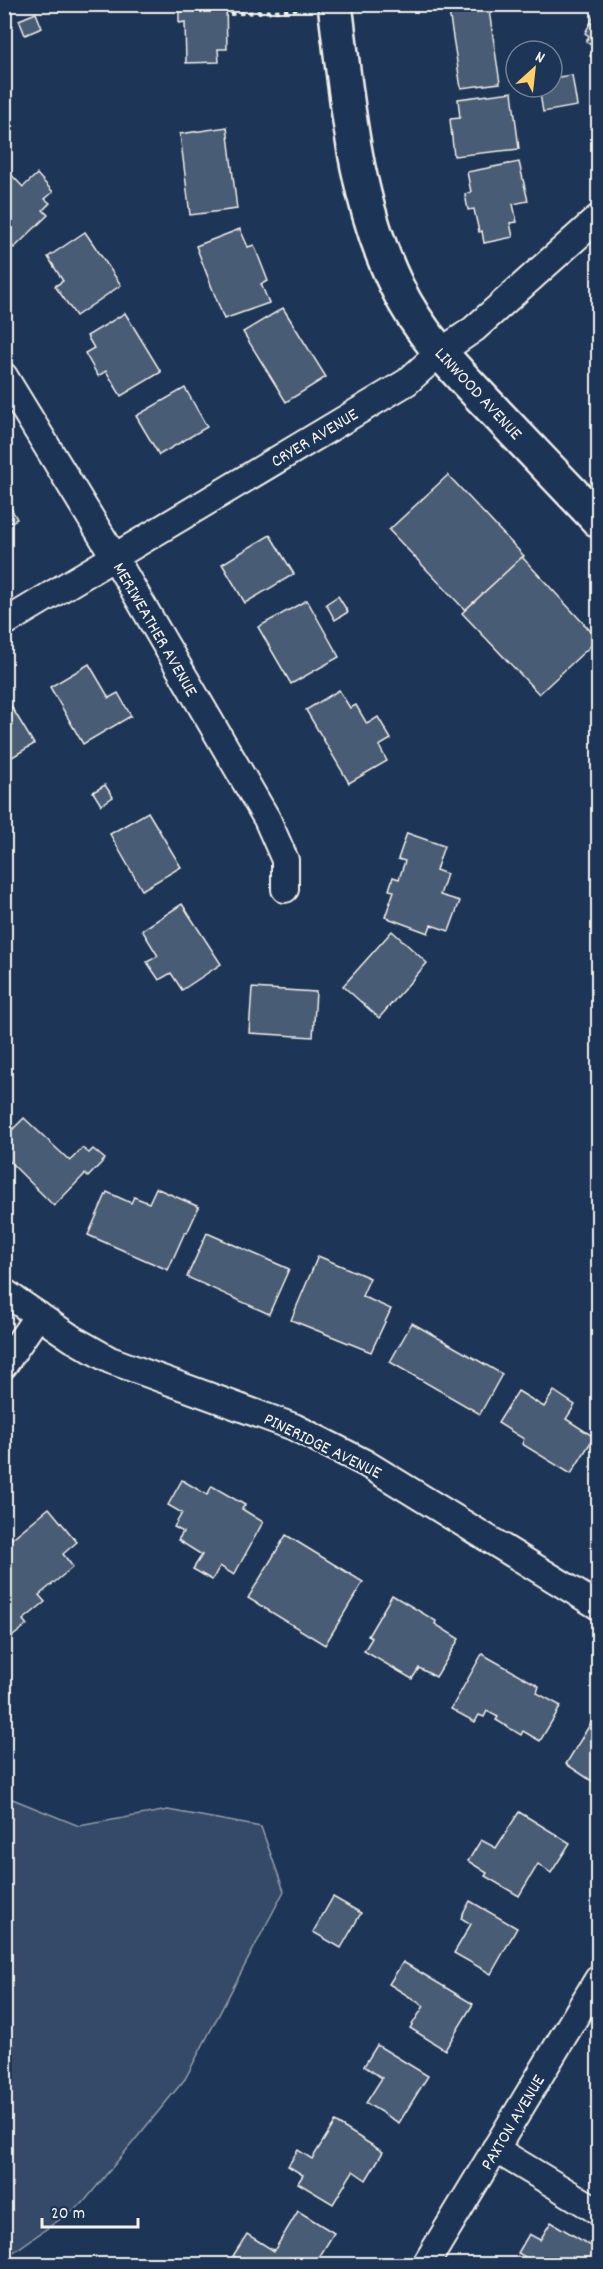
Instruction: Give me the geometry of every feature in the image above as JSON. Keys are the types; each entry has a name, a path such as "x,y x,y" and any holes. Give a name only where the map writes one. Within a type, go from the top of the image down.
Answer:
{"main road":[{"name":"LINWOOD AVENUE","path":"335,4 351,130 364,194 379,244 397,288 439,353 598,520"}],"street":[{"name":"CRYER AVENUE","path":"4,622 115,558 407,382 439,353 474,329 598,218"},
{"name":"MERIWEATHER AVENUE","path":"4,376 115,558 267,819 285,860 285,889"},
{"name":"PINERIDGE AVENUE","path":"4,1292 73,1340 110,1360 294,1427 365,1463 598,1606"},
{"path":"4,1365 38,1315"},
{"name":"PAXTON AVENUE","path":"426,2265 598,1979"},
{"path":"495,2149 598,2211"}],"path":[{"path":"230,14 302,9"}],"shaded area":[{"path":"5,1796 79,1826 168,1810 261,1827 284,1891 185,2079 83,2203 5,2258"}],"building":[{"path":"179,4 226,4 227,49 218,49 219,62 186,63 185,22 179,23"},
{"path":"488,4 500,83 461,88 448,5"},
{"path":"598,9 598,61 590,56 596,47 586,42 589,36 585,33"},
{"path":"36,13 42,28 25,35 19,20"},
{"path":"572,75 577,106 543,112 541,99 564,99 564,76"},
{"path":"504,93 504,99 513,99 519,149 454,156 450,119 460,118 458,99"},
{"path":"227,127 237,209 190,215 180,134"},
{"path":"519,162 528,201 513,204 517,222 510,223 513,237 484,243 474,209 468,210 465,194 471,192 467,172"},
{"path":"4,167 23,187 37,174 53,192 45,199 50,203 43,210 48,215 14,248 4,237"},
{"path":"240,229 248,247 254,245 268,281 261,284 269,303 224,319 196,246"},
{"path":"85,232 121,285 76,316 55,286 63,281 48,257"},
{"path":"283,308 326,377 286,402 243,332"},
{"path":"125,313 161,372 121,396 106,371 98,376 85,353 94,348 87,336"},
{"path":"185,388 207,427 159,455 136,416"},
{"path":"448,475 524,556 465,610 389,530"},
{"path":"4,496 17,519 4,526"},
{"path":"270,535 294,574 245,603 222,564"},
{"path":"522,557 598,639 539,694 462,613"},
{"path":"338,596 348,612 335,620 326,604"},
{"path":"307,600 339,657 291,684 258,627"},
{"path":"89,664 109,698 118,693 131,716 83,744 50,687"},
{"path":"339,690 350,708 356,705 367,724 378,717 391,739 379,746 387,761 349,783 306,710"},
{"path":"11,706 34,744 4,762 4,710"},
{"path":"105,785 113,797 101,805 93,792"},
{"path":"148,812 181,867 142,890 110,834"},
{"path":"407,833 444,846 436,870 447,874 440,895 460,901 449,931 431,925 428,933 385,917 394,891 389,890 393,877 399,879 405,861 398,859"},
{"path":"182,904 221,964 182,990 171,973 159,980 147,962 158,956 142,930"},
{"path":"392,931 427,963 379,1018 343,986"},
{"path":"252,988 316,992 313,1037 249,1033"},
{"path":"24,1118 70,1161 82,1148 89,1153 93,1149 105,1159 88,1177 85,1174 54,1206 4,1156 4,1138"},
{"path":"156,1188 199,1207 168,1270 88,1235 107,1192 131,1203 134,1197 149,1203"},
{"path":"207,1233 289,1269 269,1314 187,1277"},
{"path":"318,1256 370,1278 362,1296 391,1309 371,1352 291,1320"},
{"path":"412,1323 502,1374 480,1414 390,1362"},
{"path":"518,1391 544,1407 554,1391 575,1405 566,1419 594,1437 571,1474 522,1444 524,1439 498,1423"},
{"path":"182,1480 207,1495 212,1486 245,1505 242,1509 263,1522 234,1575 220,1566 212,1580 193,1569 202,1555 178,1540 183,1532 174,1527 182,1513 168,1505"},
{"path":"49,1508 77,1542 63,1554 73,1567 39,1595 45,1602 23,1620 27,1625 4,1643 4,1561 7,1559 4,1556 4,1545"},
{"path":"286,1535 363,1582 325,1645 248,1598"},
{"path":"392,1595 436,1621 435,1624 459,1639 436,1677 419,1668 412,1679 364,1651 372,1638 368,1636"},
{"path":"482,1654 539,1686 537,1693 561,1706 540,1741 523,1731 521,1735 496,1720 498,1717 487,1711 484,1717 479,1715 475,1722 451,1709"},
{"path":"592,1721 598,1725 598,1785 566,1764"},
{"path":"519,1812 570,1843 551,1873 538,1864 519,1896 485,1876 487,1873 468,1861 481,1840 496,1848"},
{"path":"333,1897 361,1913 341,1948 313,1932"},
{"path":"470,1901 517,1928 491,1974 454,1953 471,1924 461,1918"},
{"path":"403,1962 473,2004 445,2050 410,2028 424,2006 389,1984"},
{"path":"377,2045 428,2076 399,2123 366,2103 382,2078 364,2066"},
{"path":"335,2122 383,2152 366,2180 353,2171 333,2204 298,2183 303,2175 288,2166 298,2150 312,2159"},
{"path":"298,2211 334,2233 315,2264 247,2264 233,2256 247,2234 274,2251"},
{"path":"551,2222 598,2250 592,2264 526,2264 529,2259 518,2253 529,2234 540,2240"}]}
